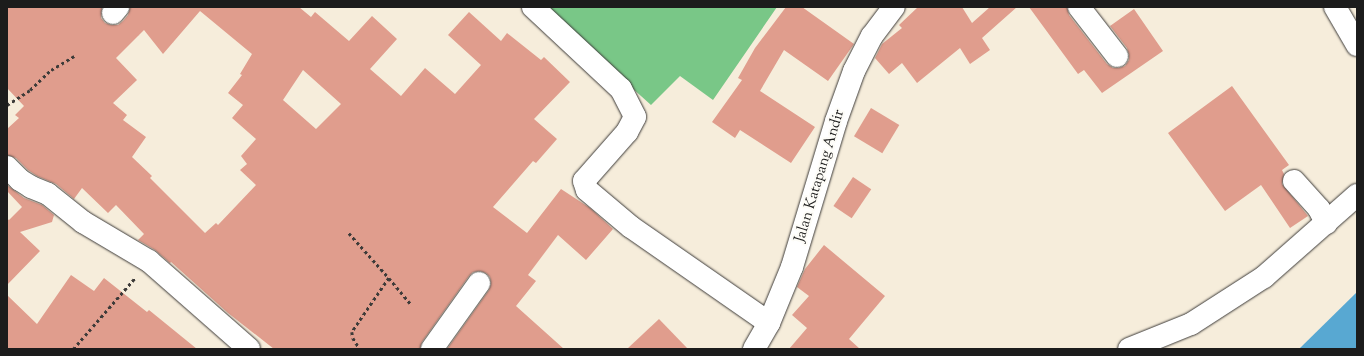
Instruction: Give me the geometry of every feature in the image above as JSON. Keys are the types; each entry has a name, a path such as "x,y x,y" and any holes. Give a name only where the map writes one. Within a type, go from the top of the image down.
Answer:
{"street":[{"path":"533,7 621,89 635,117 627,132 584,181 587,190 632,227 769,324"},
{"name":"Jalan Katapang Andir","path":"754,349 769,324 792,267 836,121 854,71 872,36 894,7"},
{"path":"1079,7 1117,56"},
{"path":"1335,7 1357,45"},
{"path":"7,167 20,180 31,187 48,194 83,222 149,262 249,349"},
{"path":"1294,181 1319,210 1326,223"},
{"path":"1129,349 1191,324 1257,281 1357,195"},
{"path":"432,349 479,283"}],"path":[{"path":"7,105 30,90 51,70 74,56"},
{"path":"349,233 411,304"},
{"path":"73,349 149,262"},
{"path":"360,349 353,338 352,332 389,278"}],"green space":[{"path":"542,7 777,7 713,100 680,76 651,105"}],"water":[{"path":"1357,292 1357,349 1299,349"}],"building":[{"path":"7,7 102,7 101,18 105,23 118,25 128,15 130,7 299,7 311,17 315,12 349,41 372,16 397,39 370,69 401,96 425,68 455,94 481,65 448,35 469,12 501,41 507,33 541,60 544,57 570,82 534,119 557,139 536,163 533,161 493,207 527,233 561,189 590,208 613,229 586,260 558,235 528,275 536,281 516,306 564,349 447,349 489,290 491,284 490,277 486,273 480,271 473,272 469,276 422,342 420,349 274,349 228,313 171,262 170,263 155,250 138,240 144,234 116,205 108,213 82,188 74,199 56,184 37,176 28,170 16,158 7,155 7,129 19,118 15,115 24,106 7,88","holes":["200,11 252,54 240,74 242,75 228,93 243,105 232,118 256,139 241,156 247,164 240,170 256,185 218,225 216,223 205,233 150,178 152,176 132,157 146,137 123,120 127,115 113,103 137,80 116,58 144,30 163,54","303,70 341,104 316,129 283,100"]},
{"path":"786,7 802,7 854,44 828,81 784,50 760,91 815,127 791,163 740,130 735,138 712,122 742,80 738,78 755,48"},
{"path":"918,7 962,7 972,23 990,7 1017,7 982,38 990,50 970,64 960,48 917,83 902,63 889,74 875,58 882,44 902,28 899,25"},
{"path":"1029,7 1067,7 1069,15 1107,64 1113,68 1125,66 1129,60 1129,55 1127,48 1110,26 1134,9 1163,51 1102,93 1084,70 1078,74"},
{"path":"1232,86 1289,165 1282,170 1284,174 1282,184 1308,216 1290,228 1261,185 1225,211 1168,133"},
{"path":"871,108 899,125 882,153 854,136"},
{"path":"853,177 871,189 852,218 833,206"},
{"path":"7,185 24,198 42,205 54,215 52,222 20,232 40,251 7,285 7,219 9,220 22,207 7,191"},
{"path":"824,245 885,296 849,339 860,349 789,349 807,328 792,315 809,296 797,287 805,269"},
{"path":"71,275 94,291 104,278 147,312 149,310 197,349 7,349 7,295 37,324"},
{"path":"659,319 688,349 627,349"}]}
